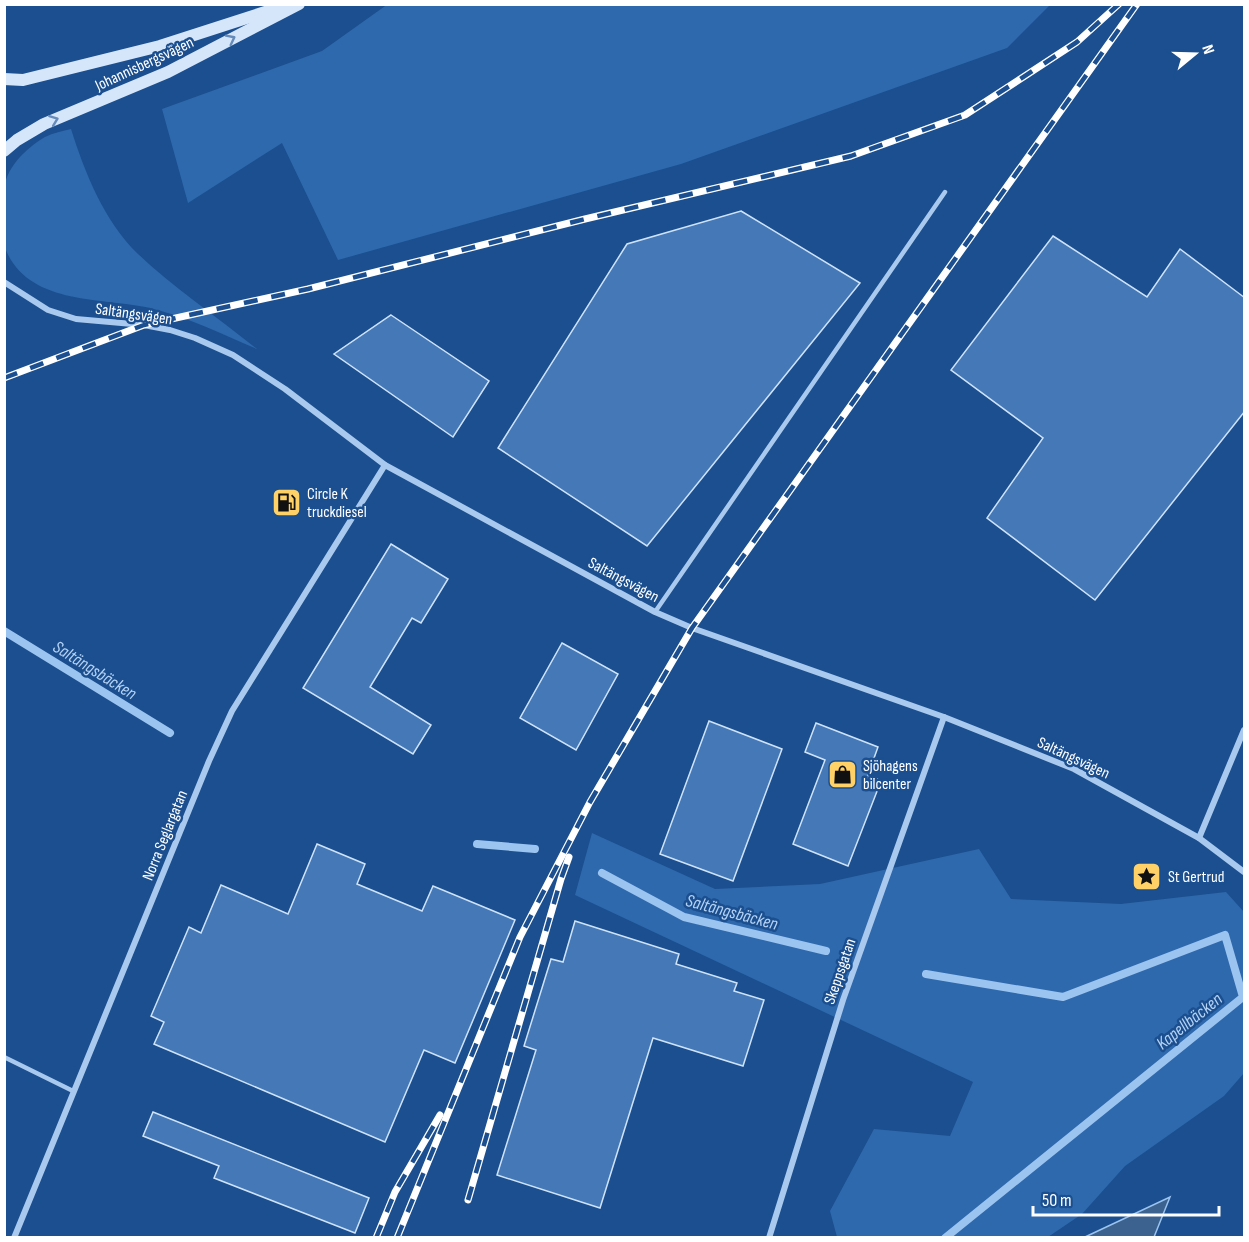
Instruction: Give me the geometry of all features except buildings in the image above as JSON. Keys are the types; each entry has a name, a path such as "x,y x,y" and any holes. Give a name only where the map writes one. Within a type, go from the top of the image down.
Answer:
{"main road":[{"name":"Johannisbergsvägen","path":"4,79 23,81 149,49 288,4"},
{"name":"Johannisbergsvägen","path":"4,151 17,140 44,124 168,72 299,4"}],"street":[{"name":"Saltängsvägen","path":"4,274 7,283 48,310 76,319 144,325 170,330 233,355 285,388 385,465 656,612 692,628 944,717 1074,769 1199,838 1245,872"},
{"name":"Norra Seglargatan","path":"14,1238 209,761 232,711 385,465"},
{"name":"Skeppsgatan","path":"768,1238 843,1000 944,717"},
{"path":"1199,838 1245,730"}],"lane":[{"path":"656,612 945,192"},
{"path":"4,1057 73,1091"}],"shaded area":[{"path":"388,4 1050,5 1007,48 681,164 338,260 282,143 188,203 162,109 322,51"},
{"path":"71,129 97,196 126,241 166,279 257,349 204,326 150,308 68,296 48,290 30,280 16,267 4,243 4,193 8,176 17,160 37,142 51,134"},
{"path":"592,833 715,889 820,884 979,849 1011,899 1121,904 1226,892 1244,912 1244,1073 1224,1096 1125,1166 1082,1214 1048,1237 837,1237 830,1211 874,1129 950,1136 973,1082 575,895"},
{"path":"1170,1197 1154,1237 1085,1237"}],"waterway":[{"name":"Saltängsbäcken","path":"4,631 170,733"},
{"name":"Saltängsbäcken","path":"477,844 535,849"},
{"name":"Saltängsbäcken","path":"602,873 684,917 826,951"},
{"name":"Kapellbäcken","path":"926,974 1063,997 1225,935 1243,997 945,1238"}],"railway":[{"path":"4,378 144,325 308,289 585,219 851,156 965,115 1077,42 1119,4"},
{"path":"397,1238 520,937 590,802 692,628 1137,4"},
{"path":"468,1200 569,857"},
{"path":"376,1238 395,1192 440,1115"}],"place":[{"name":"Circle K truckdiesel","path":"286,502"},
{"name":"Sjöhagens bilcenter","path":"842,774"},
{"name":"St Gertrud","path":"1147,876"}]}
